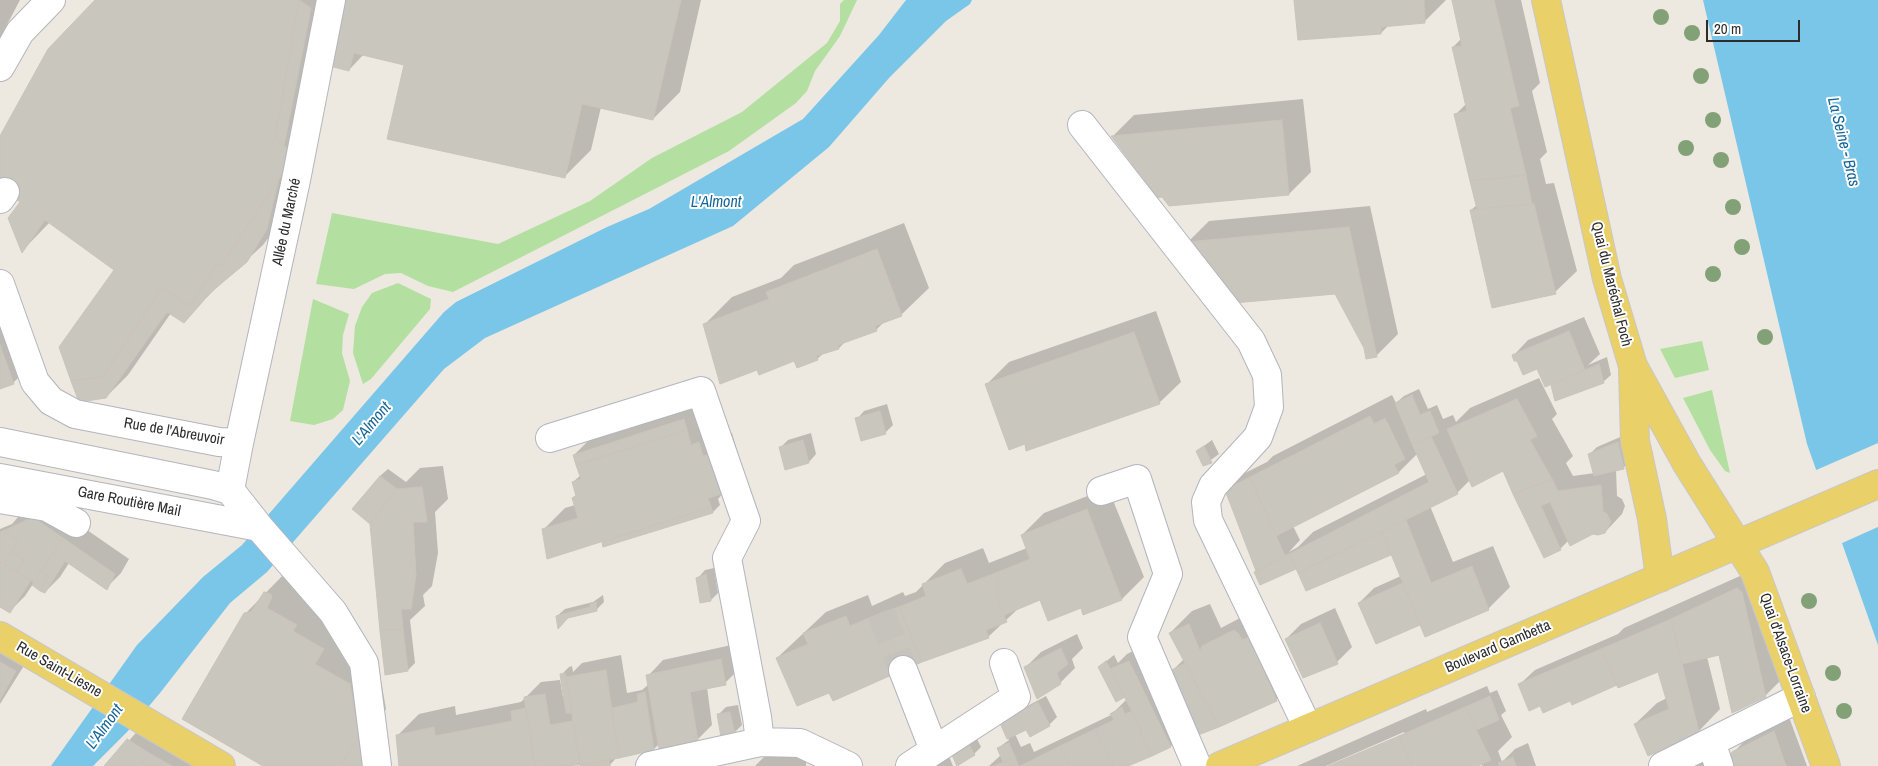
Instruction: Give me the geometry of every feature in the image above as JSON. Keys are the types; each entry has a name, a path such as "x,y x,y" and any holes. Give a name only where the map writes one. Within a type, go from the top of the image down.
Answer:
{"main road":[{"name":"Quai du Maréchal Foch","path":"1546,0 1607,279 1633,366 1687,464 1739,542"},
{"path":"1633,366 1634,441 1652,519 1660,578"},
{"name":"Boulevard Gambetta","path":"1220,766 1878,484"},
{"name":"Quai d'Alsace-Lorraine","path":"1739,542 1755,572 1826,766"},
{"name":"Rue Saint-Liesne","path":"0,636 150,722 221,766"}],"street":[{"path":"0,67 20,32 51,0"},
{"name":"Allée du Marché","path":"239,443 296,180 331,0"},
{"path":"1082,125 1251,342 1267,375 1269,407 1258,437 1213,486 1206,502 1208,520 1308,728"},
{"name":"Rue de l'Abreuvoir","path":"0,284 35,382 51,402 75,414 219,442 239,443 230,490"},
{"path":"550,438 701,391 746,521 727,558 760,742"},
{"path":"0,442 213,484 230,490 259,527 333,612 364,663 377,766"},
{"name":"Gare Routière Mail","path":"0,478 259,527"},
{"path":"1101,491 1137,478 1168,574 1142,637 1197,766"},
{"path":"0,499 47,508 76,523"},
{"path":"910,766 1016,697 1004,663"},
{"path":"903,670 934,750"},
{"path":"1664,766 1715,754 1801,697"},
{"path":"650,766 760,742 848,766"}],"green space":[{"path":"844,0 857,0 840,36 815,71 807,91 796,103 729,151 453,292 428,286 401,273 385,274 354,289 316,284 332,213 498,244 590,201 652,158 742,112 827,43 840,21 840,4"},
{"path":"398,283 431,299 430,309 371,379 363,384 353,353 355,326 362,307 372,293"},
{"path":"313,299 349,314 343,335 342,353 350,381 343,410 333,419 314,425 290,421"},
{"path":"1702,341 1709,370 1675,378 1660,349"},
{"path":"1712,390 1730,473 1725,471 1710,450 1683,398"}],"water":[{"name":"L'Almont","path":"906,0 972,0 970,4 946,21 889,78 829,147 733,226 485,338 444,369 267,572 230,603 127,732 93,766 51,766 137,645 203,577 242,545 444,312 456,302 607,227 649,209 803,119 879,35"},
{"name":"La Seine - Bras","path":"1703,0 1878,0 1878,645 1807,444"}],"pier":[{"path":"1878,443 1878,527 1840,544 1814,471"}],"building":[{"path":"95,0 299,0 275,138 295,155 221,266 217,264 190,306 162,287 103,377 71,381 59,347 114,270 45,220 22,253 8,218 20,202 0,188 0,136 48,49"},
{"path":"299,0 311,8 284,146 275,138"},
{"path":"346,0 681,0 653,120 582,104 565,178 387,139 404,65 354,53 349,71 322,64 335,48"},
{"path":"1294,0 1424,0 1425,23 1381,27 1381,34 1298,40"},
{"path":"1452,0 1494,0 1519,106 1510,108 1526,175 1470,181 1454,114 1467,111 1452,47 1462,46"},
{"path":"1282,120 1289,195 1169,206 1162,197 1150,199 1148,185 1111,136"},
{"path":"1526,175 1532,204 1477,209 1470,181"},
{"path":"279,178 267,229 247,262 211,292 184,323 167,312 106,398 79,402 71,381 103,377 162,287 190,306 217,264 221,266"},
{"path":"1534,204 1556,294 1492,308 1470,210"},
{"path":"1349,227 1377,357 1366,359 1364,348 1335,294 1234,303 1186,242"},
{"path":"877,249 902,316 875,326 877,331 838,345 839,349 816,356 818,360 797,368 794,361 759,375 757,370 720,384 703,324 769,299 766,292"},
{"path":"1569,331 1585,370 1545,387 1537,369 1523,375 1512,355"},
{"path":"1134,332 1160,404 1026,451 1025,444 1009,450 985,384"},
{"path":"0,345 14,384 0,389"},
{"path":"1599,364 1604,383 1555,401 1551,385"},
{"path":"1412,395 1420,415 1430,411 1439,433 1412,444 1395,403"},
{"path":"1517,399 1537,436 1530,440 1552,479 1513,494 1503,471 1472,487 1447,429"},
{"path":"880,411 886,434 861,441 855,418"},
{"path":"1370,416 1374,424 1385,418 1405,459 1394,465 1399,473 1276,536 1250,477"},
{"path":"684,419 687,430 576,465 573,455"},
{"path":"687,430 691,445 699,442 703,456 710,454 722,494 708,498 711,507 547,559 542,529 578,518 572,498 576,496 572,482 581,479 576,465"},
{"path":"1431,436 1458,494 1298,573 1289,554 1429,482 1412,444"},
{"path":"803,440 809,463 785,470 779,447"},
{"path":"1618,442 1624,469 1594,476 1588,454"},
{"path":"1204,446 1212,463 1203,466 1196,451"},
{"path":"380,476 397,489 370,524 352,509"},
{"path":"1250,477 1285,556 1256,571 1225,490"},
{"path":"1552,479 1558,491 1601,485 1603,511 1611,522 1605,533 1593,534 1570,546 1550,502 1541,506 1561,550 1544,558 1513,494"},
{"path":"422,487 427,522 413,522 416,575 411,609 401,609 403,629 380,631 370,524 397,489"},
{"path":"711,507 713,513 603,547 602,542"},
{"path":"1087,509 1122,600 1083,615 1081,608 1048,621 1040,600 1004,615 998,602 998,572 1030,559 1021,535"},
{"path":"33,517 63,538 34,582 16,572 24,560 12,552 19,541 3,531"},
{"path":"1406,520 1431,583 1472,566 1489,610 1425,637 1382,532"},
{"path":"3,531 19,541 4,564 0,562 0,532"},
{"path":"1382,532 1391,555 1306,591 1298,573"},
{"path":"63,538 115,574 107,590 65,561 45,593 40,591 49,576 41,571"},
{"path":"12,552 24,560 16,572 4,564"},
{"path":"1289,554 1296,569 1260,585 1254,572"},
{"path":"0,562 31,580 10,613 0,607"},
{"path":"961,569 967,584 998,572 998,602 1007,622 986,630 989,638 922,662 899,607 926,596 922,584"},
{"path":"41,571 49,576 40,591 32,585"},
{"path":"706,574 711,601 700,603 696,578"},
{"path":"1403,583 1420,625 1376,644 1358,603"},
{"path":"1737,588 1742,592 1766,697 1732,713 1719,655 1682,664 1671,619"},
{"path":"264,592 271,594 272,597 267,608 297,625 293,631 324,649 315,664 350,684 359,737 340,766 263,766 182,719 244,613 251,612"},
{"path":"596,602 597,611 568,618 558,629 556,616 590,607 590,603"},
{"path":"899,607 922,662 903,670 881,613"},
{"path":"881,613 903,670 833,701 829,693 797,706 776,658 808,644 803,633 846,616 850,626"},
{"path":"1671,619 1699,732 1648,756 1634,724 1669,709 1658,672 1618,688 1601,649"},
{"path":"1320,623 1338,664 1303,678 1285,639"},
{"path":"1189,624 1200,651 1202,646 1234,630 1242,640 1249,637 1277,701 1219,727 1169,633"},
{"path":"403,629 408,671 385,675 380,631"},
{"path":"1061,648 1068,664 1057,673 1061,684 1037,699 1024,667"},
{"path":"1601,649 1617,685 1572,705 1570,701 1543,713 1540,706 1529,711 1518,684"},
{"path":"721,659 726,685 690,692 698,741 659,749 646,675"},
{"path":"1106,661 1125,697 1116,702 1098,667"},
{"path":"1129,661 1171,747 1152,756 1140,734 1143,733 1110,669"},
{"path":"0,662 16,671 0,700"},
{"path":"1185,663 1219,727 1198,735 1170,671"},
{"path":"606,670 619,758 580,765 566,677"},
{"path":"565,673 572,713 566,713 560,674"},
{"path":"645,692 654,750 619,758 612,708 638,702 637,694"},
{"path":"545,694 550,725 573,721 580,765 535,766 524,697"},
{"path":"1490,696 1499,720 1476,730 1465,707"},
{"path":"1038,702 1050,726 1030,737 1026,730 1007,739 1000,723"},
{"path":"1122,707 1125,714 1132,711 1143,733 1140,734 1152,756 1128,766 1114,766 1095,729 1114,720 1110,714"},
{"path":"1465,707 1491,760 1478,766 1412,766 1399,736"},
{"path":"526,708 535,766 399,766 396,735 434,727 435,736 512,721 511,711"},
{"path":"730,712 735,734 721,737 717,714"},
{"path":"1095,729 1114,766 1070,766 1060,746"},
{"path":"1774,731 1786,766 1727,766 1726,763 1732,752"},
{"path":"1399,736 1412,766 1328,766"},
{"path":"359,737 363,766 340,766"},
{"path":"127,739 149,753 139,766 104,766"},
{"path":"968,743 975,755 957,766 952,755"},
{"path":"1009,743 1015,757 1003,762 997,748"},
{"path":"1060,746 1070,766 1020,766"},
{"path":"149,753 172,766 139,766"},
{"path":"1015,757 1019,766 993,766 1003,762"},
{"path":"1513,757 1516,766 1499,766 1498,763"},
{"path":"609,759 610,766 580,765"}],"tunnel":[{"path":"881,613 903,670"}]}
